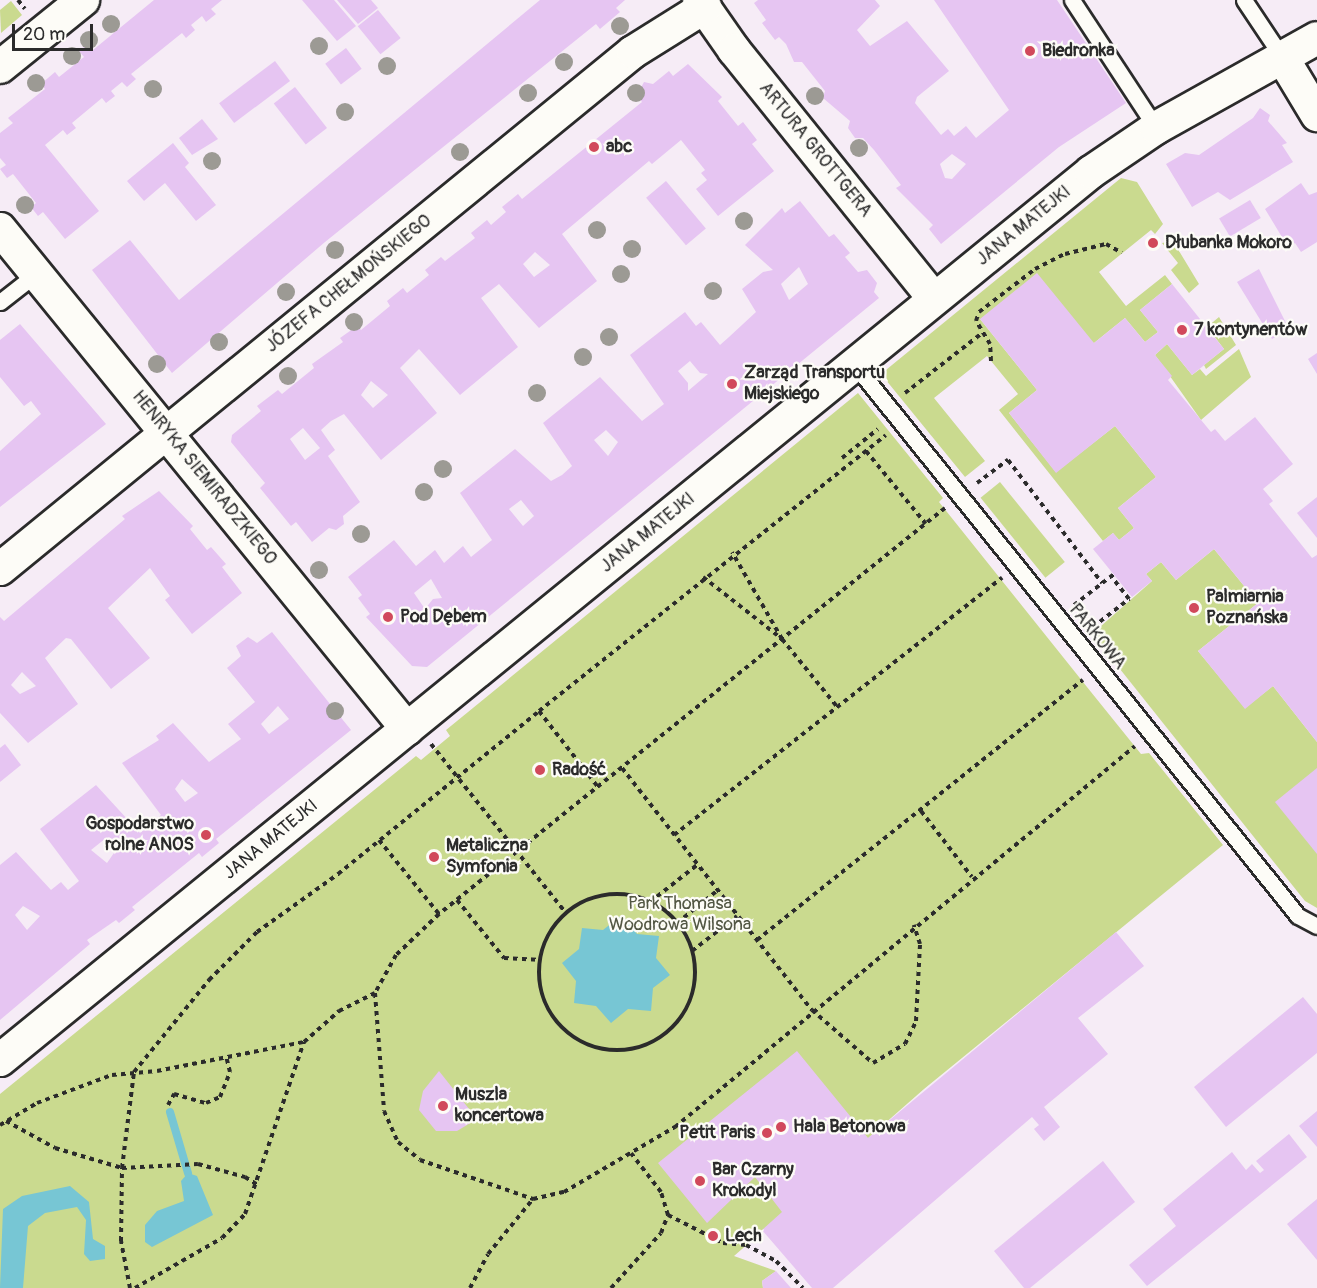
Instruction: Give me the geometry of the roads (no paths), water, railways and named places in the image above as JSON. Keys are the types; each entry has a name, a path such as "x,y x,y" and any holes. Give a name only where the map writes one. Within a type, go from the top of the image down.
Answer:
{"street":[{"path":"0,67 82,0"},
{"name":"ARTURA GROTTGERA","path":"702,3 734,50 934,299"},
{"name":"JÓZEFA CHEŁMOŃSKIEGO","path":"0,569 633,52 702,3"},
{"name":"JANA MATEJKI","path":"0,1060 417,734 854,364 1091,172 1156,128 1317,38"},
{"path":"1282,57 1317,115"},
{"name":"HENRYKA SIEMIRADZKIEGO","path":"0,228 417,734"}],"lane":[{"path":"1072,0 1156,128"},
{"path":"1244,0 1282,57"},
{"path":"0,302 37,273"},
{"name":"PARKOWA","path":"854,364 1298,916 1317,926"}],"water":[{"path":"622,915 637,934 659,936 656,958 670,975 653,988 651,1011 628,1009 611,1023 596,1006 574,1003 576,981 562,963 579,949 582,928 603,930"},
{"path":"188,1173 197,1176 213,1215 152,1247 145,1242 145,1225 157,1211 184,1201 181,1181"},
{"path":"70,1186 89,1202 93,1239 105,1246 105,1259 90,1261 84,1254 86,1220 77,1207 45,1213 28,1226 23,1288 0,1288 3,1209 22,1196"}],"waterway":[{"path":"170,1112 188,1173"}],"place":[{"name":"Biedronka","path":"1030,51"},
{"name":"abc","path":"594,147"},
{"name":"Dłubanka Mokoro","path":"1153,243"},
{"name":"7 kontynentów","path":"1182,330"},
{"name":"Zarząd Transportu Miejskiego","path":"732,384"},
{"name":"Palmiarnia Poznańska","path":"1194,608"},
{"name":"Pod Dębem","path":"388,617"},
{"name":"Radość","path":"540,770"},
{"name":"Gospodarstwo rolne ANOS","path":"206,835"},
{"name":"Metaliczna Symfonia","path":"434,857"},
{"name":"Muszla koncertowa","path":"443,1106"},
{"name":"Hala Betonowa","path":"781,1127"},
{"name":"Petit Paris","path":"767,1133"},
{"name":"Bar Czarny Krokodyl","path":"700,1181"},
{"name":"Lech","path":"713,1236"}],"park label":[{"name":"Park Thomasa Woodrowa Wilsona","path":"680,915"}]}
